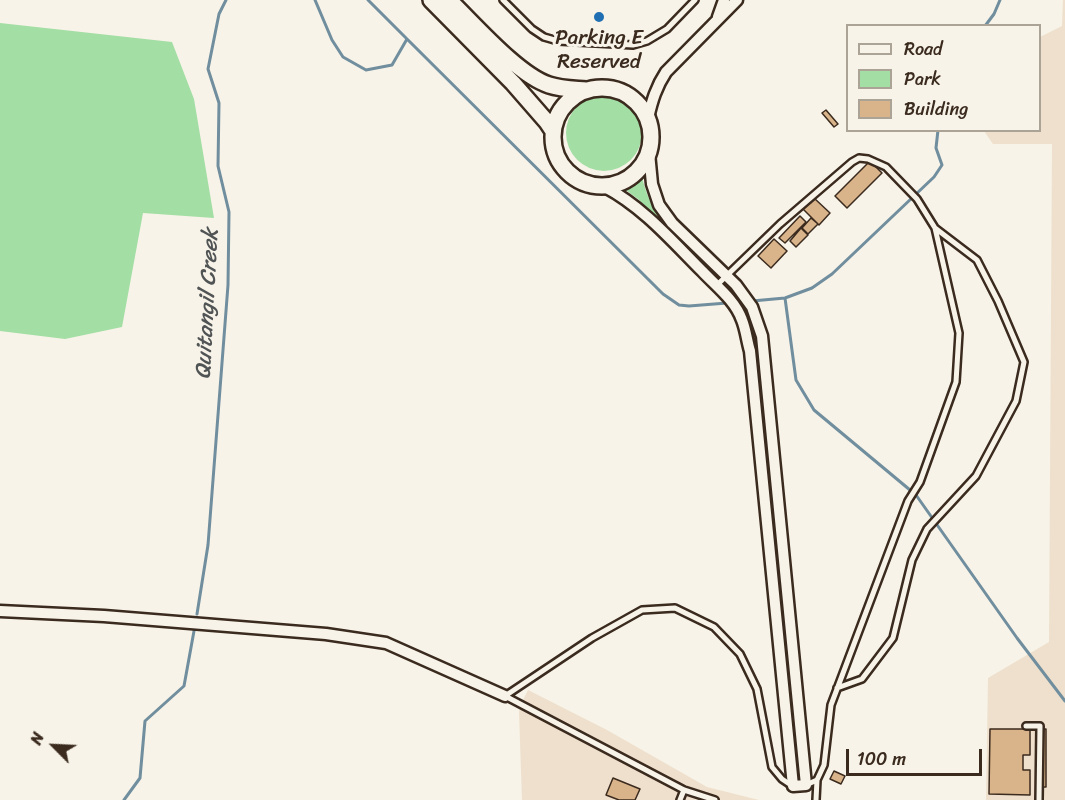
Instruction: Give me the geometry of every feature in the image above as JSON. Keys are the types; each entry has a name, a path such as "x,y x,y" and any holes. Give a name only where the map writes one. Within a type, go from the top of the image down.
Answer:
{"main road":[{"path":"431,0 513,83 553,131"},
{"path":"449,0 517,66 547,84 566,89 586,90 601,87 616,89 629,95 640,105 648,118 651,129 649,153 642,166 632,177 605,187 577,180 566,171 553,146 556,118 574,96 586,90"}],"street":[{"path":"717,20 724,0"},
{"path":"648,118 652,98 666,72 737,0"},
{"path":"605,187 618,194 647,217 728,296 742,319 750,351 793,786 806,785 762,336 752,308 736,285 672,223 659,204 652,184 649,153"},
{"path":"0,611 104,616 326,634 386,643 505,696"}],"lane":[{"path":"503,0 532,29 544,37 558,41 633,45 647,41 667,29 695,0"},
{"path":"716,286 780,224 852,162 859,158 868,159 886,167 907,188 917,199 935,228 959,333 957,382 920,482 909,501 831,705 824,765 817,780 816,800"},
{"path":"837,688 862,679 893,638 912,560 927,529 976,476 1016,401 1024,362 998,300 977,260 935,228"},
{"path":"714,800 684,790 505,696 592,638 642,610 675,608 714,627 740,654 757,688 772,767 782,779 793,786"},
{"path":"1026,726 1040,726 1039,800"},
{"path":"806,785 817,780"},
{"path":"680,800 684,790"}],"shaded area":[{"path":"1063,0 1065,0 1065,800 986,800 988,678 1049,642 1052,144 993,144 985,132 1041,132 1041,36 1062,26"},
{"path":"528,690 607,730 707,787 759,800 522,800 519,712"}],"green space":[{"path":"0,23 172,42 194,99 214,218 143,213 122,327 65,339 0,331"},
{"path":"597,95 611,95 625,101 636,112 642,126 639,148 631,160 611,171 597,171 583,165 572,154 566,140 566,126 572,112 583,101"},
{"path":"642,177 652,205 669,230 638,199 623,188"}],"building":[{"path":"826,110 838,124 834,127 822,113"},
{"path":"870,161 882,173 847,208 835,196"},
{"path":"814,198 830,213 819,225 803,209"},
{"path":"800,216 806,222 785,243 779,238"},
{"path":"811,218 818,224 808,234 802,228"},
{"path":"801,228 808,235 796,247 790,241"},
{"path":"774,239 787,251 771,268 758,256"},
{"path":"990,729 1030,729 1030,755 1023,755 1023,770 1030,770 1030,795 989,794"},
{"path":"1041,729 1046,729 1046,787 1040,787"},
{"path":"834,771 845,776 841,784 830,779"},
{"path":"613,778 640,789 635,800 619,800 606,795"}],"waterway":[{"name":"Quitangil Creek","path":"197,614 208,545 228,285 229,212 218,166 219,103 208,69 219,14 226,0"},
{"name":"Quitangil Creek","path":"315,0 332,40 343,57 366,70 392,65 407,39 368,0"},
{"path":"986,24 1000,0"},
{"path":"407,39 663,294 679,305 727,303"},
{"path":"752,301 785,298 812,288 832,274 934,177 942,165 936,148 938,132"},
{"path":"785,298 796,380 814,410 916,495 1017,638 1065,701"},
{"name":"Quitangil Creek","path":"124,800 140,778 145,721 184,686 194,631"}],"place":[{"name":"Parking E Reserved","path":"599,17"}]}
